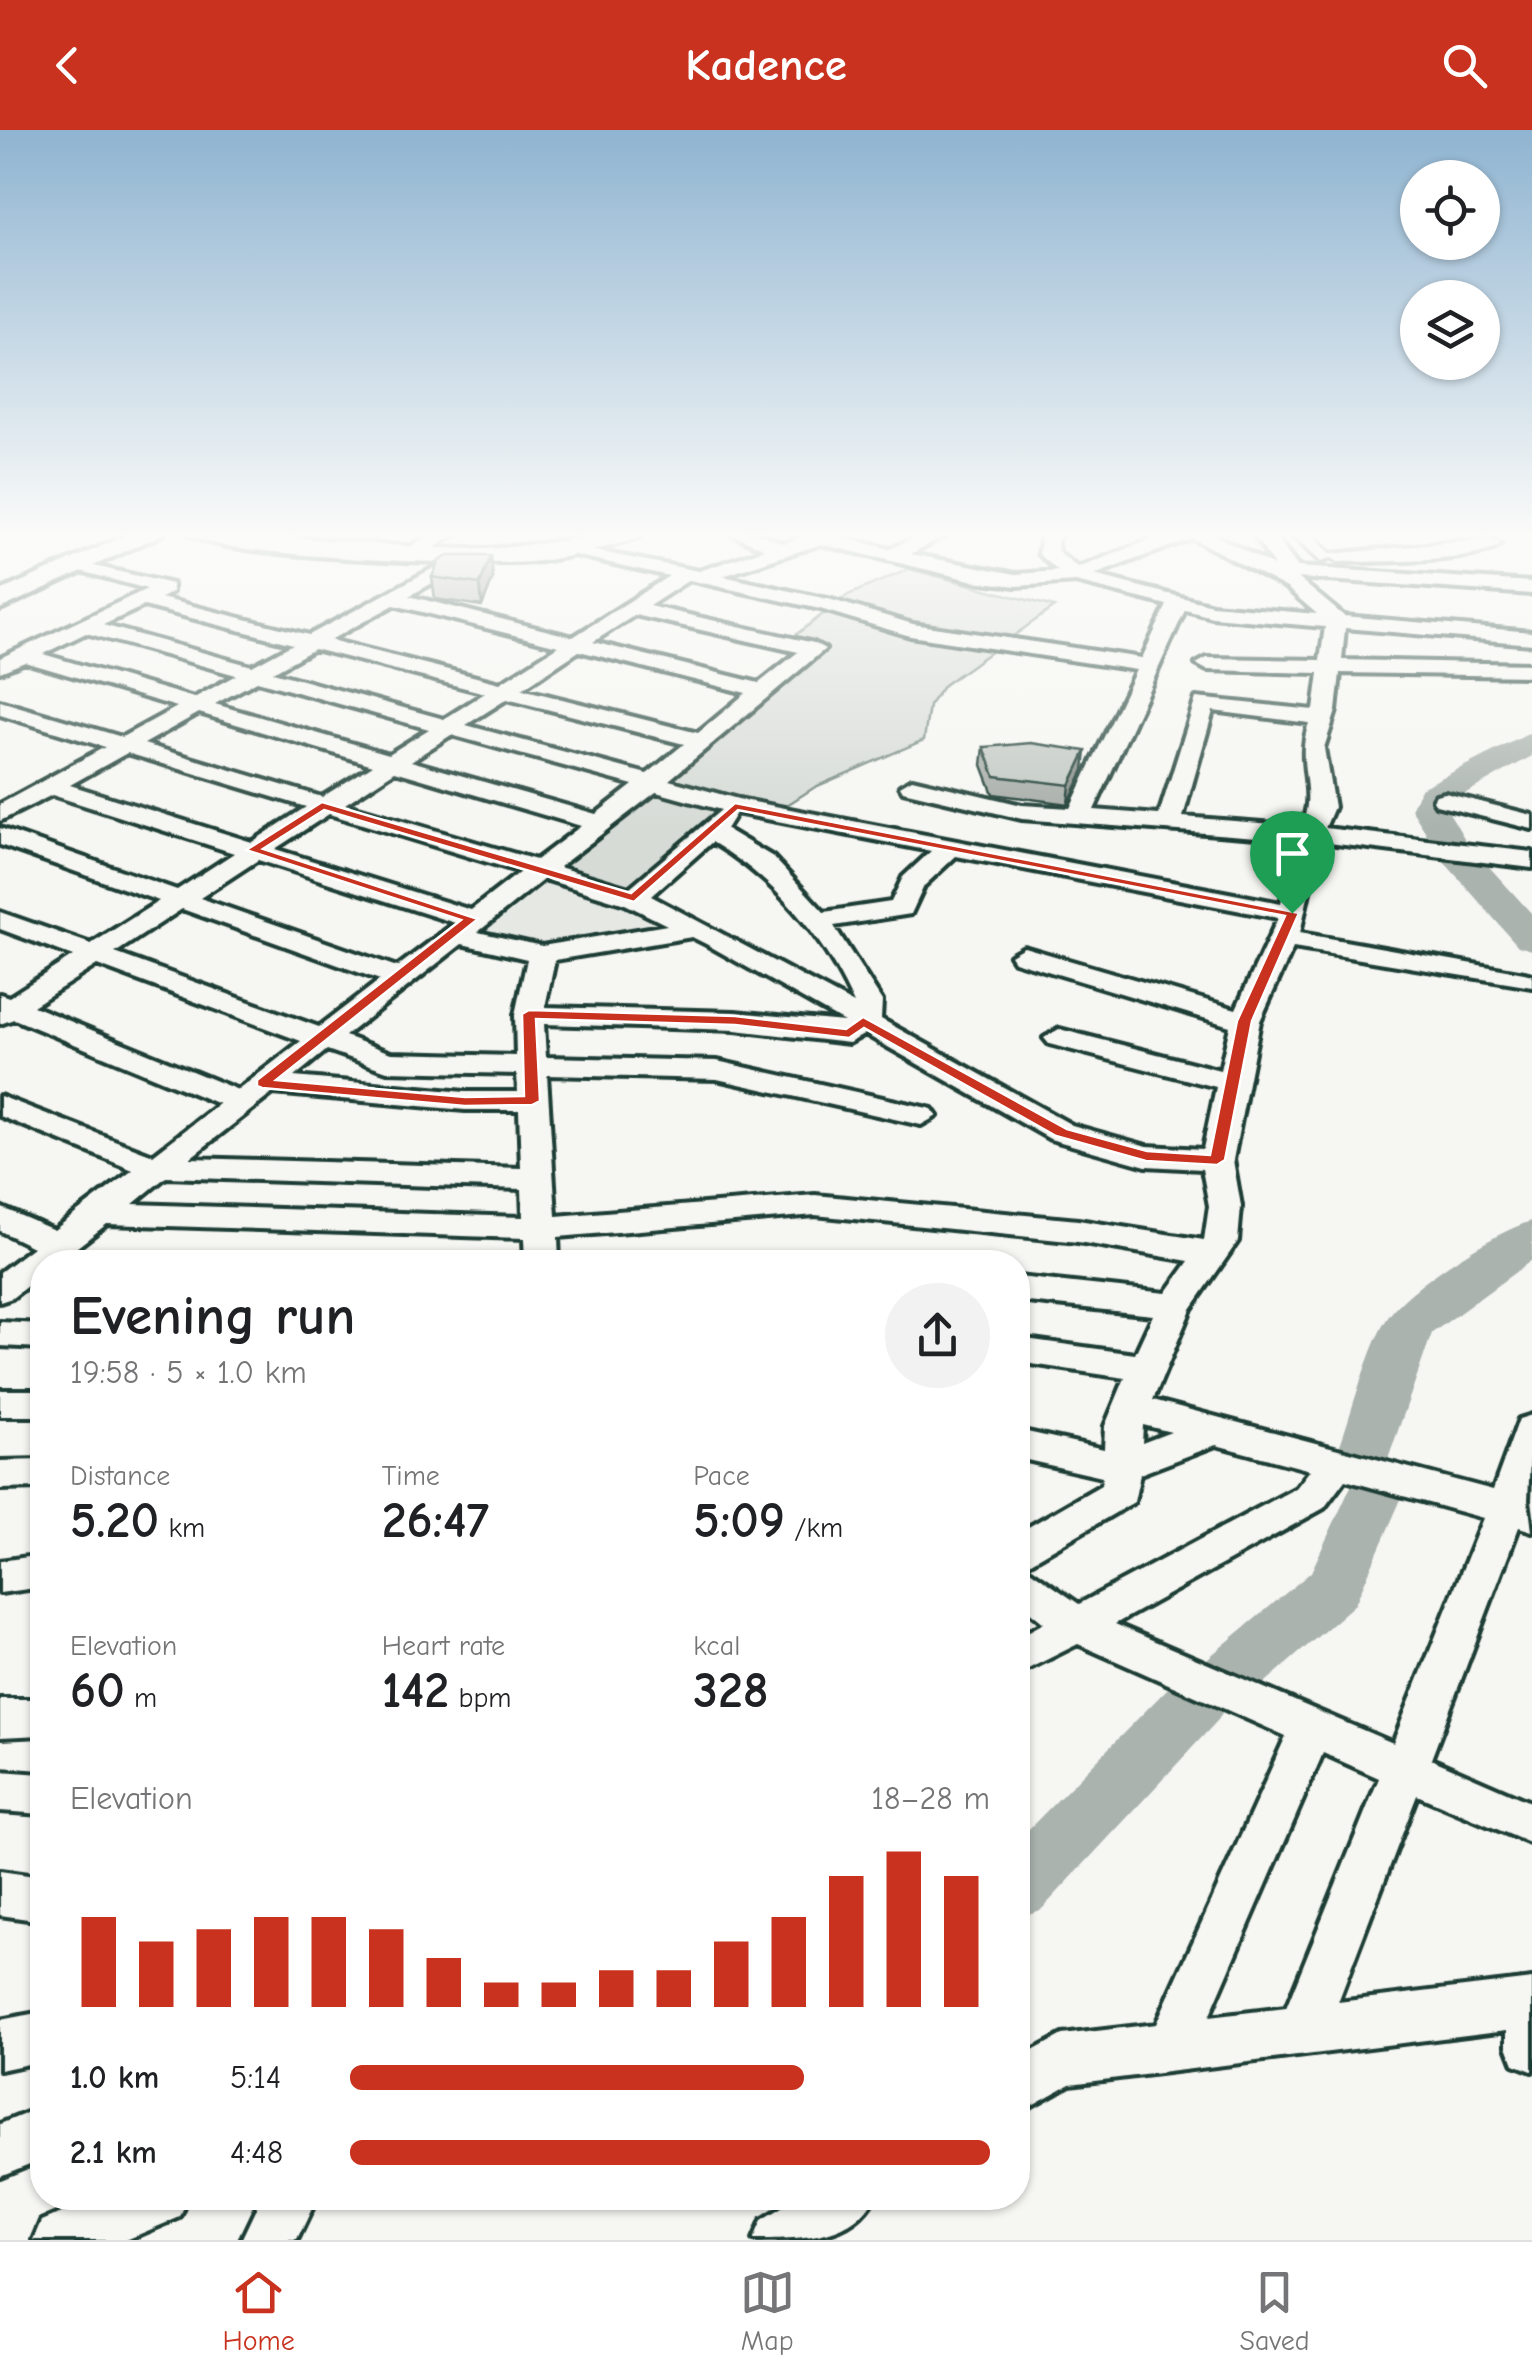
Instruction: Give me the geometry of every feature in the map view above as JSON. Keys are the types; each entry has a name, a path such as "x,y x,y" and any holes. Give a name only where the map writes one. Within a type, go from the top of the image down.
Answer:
{"street":[{"path":"0,666 76,631"},
{"path":"102,631 648,785 735,806 952,846 1524,981"},
{"path":"280,631 700,741"},
{"path":"0,814 130,746 331,631"},
{"path":"526,631 763,691"},
{"path":"4,1009 595,631"},
{"path":"55,1250 250,1092 648,785 814,649 736,631"},
{"path":"920,631 1148,665"},
{"path":"1078,817 1164,631"},
{"path":"1030,1545 1120,1492 1119,1467 1131,1408 1147,1368 1174,1306 1221,1242 1225,1206 1217,1160 1244,1021 1288,926 1310,836 1322,807 1312,748 1323,718 1334,631"},
{"path":"1507,631 1532,638"},
{"path":"22,656 598,823"},
{"path":"1208,664 1532,670"},
{"path":"1168,826 1204,703 1323,718"},
{"path":"0,708 536,872 634,898 696,928 1062,1132 1146,1156 1217,1160"},
{"path":"912,786 1022,812 1374,839 1532,860"},
{"path":"51,787 252,850 542,954 696,928"},
{"path":"1445,800 1532,822"},
{"path":"634,898 735,806"},
{"path":"529,1014 735,1021 849,1034 863,1021 870,1012 868,1002 817,921 764,862 710,830"},
{"path":"0,836 398,977"},
{"path":"817,921 902,908 912,883 952,846"},
{"path":"0,920 387,1062 717,1070 921,1116"},
{"path":"541,1250 529,1014 542,954"},
{"path":"1024,955 1244,1021"},
{"path":"4,1009 250,1092 465,1102 532,1101"},
{"path":"1059,1038 1232,1082"},
{"path":"0,1104 155,1168 538,1179"},
{"path":"99,1214 540,1228 814,1205 1078,1231 1212,1254"},
{"path":"0,1218 36,1250"},
{"path":"0,1290 30,1269"},
{"path":"1030,1290 1174,1306"},
{"path":"0,1334 30,1335"},
{"path":"1030,1352 1147,1368"},
{"path":"0,1403 30,1402"},
{"path":"1131,1408 1519,1512"},
{"path":"1302,2031 1406,1771 1519,1512 1532,1429"},
{"path":"1030,1447 1119,1467 1213,1431"},
{"path":"1030,1651 1310,1498 1337,1463"},
{"path":"0,1476 30,1475"},
{"path":"0,1577 30,1573"},
{"path":"1030,1589 1078,1626 1532,1824"},
{"path":"0,1718 30,1717"},
{"path":"1171,2047 1311,1729"},
{"path":"0,1791 30,1793"},
{"path":"0,1893 30,1897"},
{"path":"1030,2080 1062,2060 1532,2004"},
{"path":"1532,2018 1532,2046"},
{"path":"0,2044 30,2039"},
{"path":"0,2150 30,2138"},
{"path":"61,2240 132,2210"},
{"path":"268,2240 284,2210"},
{"path":"780,2240 827,2210"}],"shaded area":[{"path":"800,631 1019,631 944,685 929,706 924,740 815,787 773,814 733,807 629,897 536,873 813,650 785,643"},
{"path":"536,873 696,928 542,954 452,934"}],"building":[{"path":"1031,743 1086,751 1070,785 995,776 984,747"}],"waterway":[{"path":"1449,843 1429,809 1434,796 1532,742"},
{"path":"1459,856 1532,938"},
{"path":"1367,1448 1409,1325 1446,1294 1532,1237"},
{"path":"1230,1676 1334,1587 1373,1497"},
{"path":"1030,1874 1196,1701"}],"route":[{"path":"322,806 634,898 735,806 1292,913 1290,925 1244,1021 1217,1160 1146,1156 1062,1132 863,1021 849,1034 735,1021 529,1014 532,1101 465,1102 262,1083 471,919 252,850 322,806"}]}
